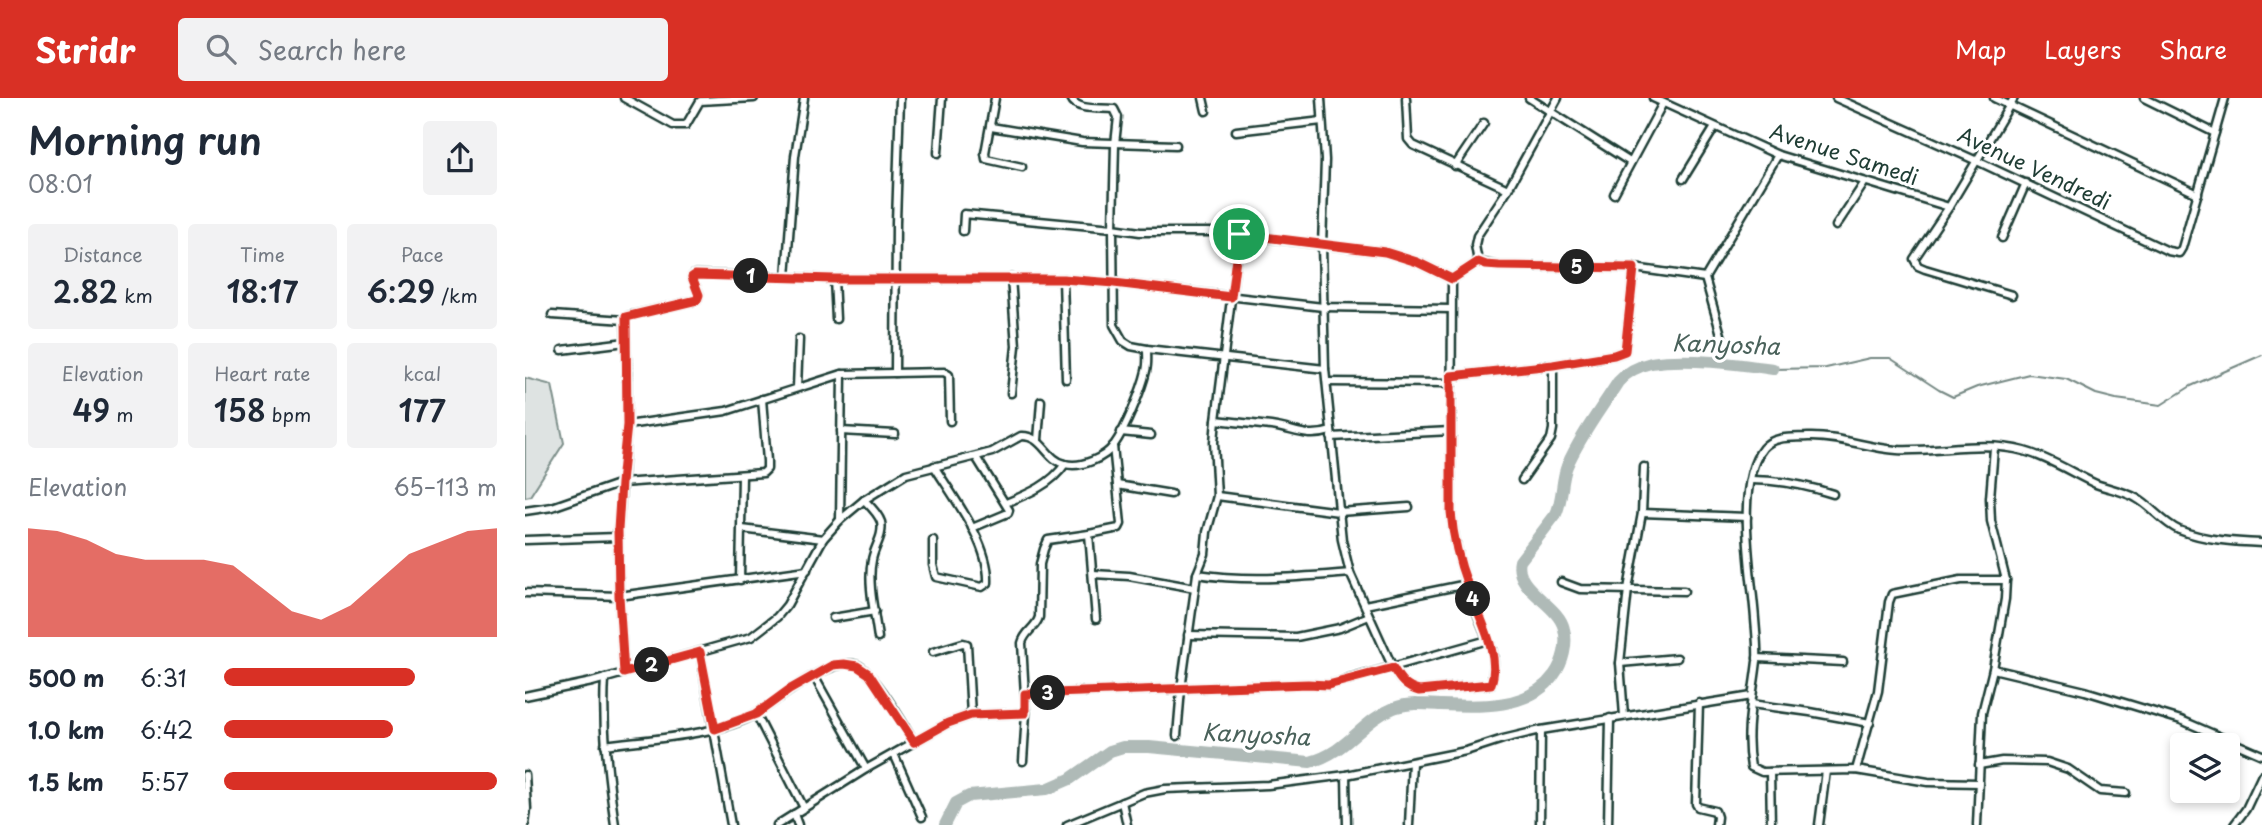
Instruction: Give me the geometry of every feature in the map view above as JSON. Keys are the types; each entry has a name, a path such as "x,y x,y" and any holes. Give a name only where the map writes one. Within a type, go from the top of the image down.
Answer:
{"street":[{"path":"624,98 673,125 682,127 686,125 700,101 754,98"},
{"path":"786,277 795,156 804,98"},
{"path":"895,373 900,98"},
{"path":"938,153 942,98"},
{"path":"995,98 986,159 1022,167"},
{"path":"1071,98 1078,106 1116,110 1118,117 1113,228 1114,325 1123,341 1131,346 1147,349 1325,369"},
{"path":"1203,98 1206,111"},
{"path":"1321,98 1325,160 1322,245 1325,369 1342,540 1350,573 1393,668 1402,682 1410,689 1419,691 1483,686 1491,684 1493,674 1493,649 1467,584 1453,531 1450,492 1452,279"},
{"path":"1406,98 1408,139 1413,145 1508,189"},
{"path":"1529,98 1630,162"},
{"path":"1478,262 1475,245 1477,236 1508,189 1557,98"},
{"name":"Avenue Samedi","path":"1653,98 1778,155 1949,208"},
{"name":"Avenue Vendredi","path":"1836,98 2026,183 2168,251 2179,253 2182,248 2198,194"},
{"path":"1994,98 2198,194 2225,98"},
{"path":"2012,295 1917,266 1914,259 1949,208 2014,98"},
{"path":"2144,98 2215,132"},
{"path":"1614,194 1663,103"},
{"path":"1236,131 1322,121"},
{"path":"1455,166 1484,123"},
{"path":"991,127 1073,141 1176,145"},
{"path":"1683,179 1715,127"},
{"path":"1722,338 1705,278 1778,155"},
{"path":"1836,226 1865,181"},
{"path":"2002,238 2026,183"},
{"path":"963,231 964,215 1129,231 1239,234 1385,252 1417,262 1452,279"},
{"path":"1177,736 1197,574 1205,554 1207,532 1217,496 1214,451 1216,420 1239,234"},
{"path":"1478,262 1499,266 1634,268 1705,278"},
{"path":"1452,279 1478,262"},
{"path":"1327,382 1451,379 1553,365 1625,351 1634,268"},
{"path":"624,673 618,537 627,425 625,320 628,316 697,300 699,295 692,277 695,275 897,280 1063,279 1323,307 1451,309"},
{"path":"1010,278 1016,346 1011,393"},
{"path":"834,279 836,319"},
{"path":"1063,279 1066,379"},
{"path":"552,315 625,320"},
{"path":"797,387 799,339"},
{"path":"562,350 626,342"},
{"path":"525,696 605,678 751,637 778,617 823,539 840,520 864,500 907,474 992,452 1021,436 1038,440 1065,464 1091,461 1103,455 1113,446 1121,432 1145,375 1147,349"},
{"path":"1522,480 1551,439 1553,365"},
{"path":"627,425 726,411 842,374 895,373 947,373 950,422"},
{"path":"840,520 842,374"},
{"path":"525,511 552,507 621,483 763,473 767,468 762,399"},
{"path":"1038,440 1041,401"},
{"path":"1216,420 1275,427 1303,435 1451,431"},
{"path":"841,431 895,434"},
{"path":"1121,432 1151,435"},
{"path":"1979,783 1928,782 1856,771 1770,772 1751,767 1748,741 1757,657 1747,517 1751,480 1762,449 1768,443 1776,439 1822,437 1880,449 2013,449 2039,456 2096,483 2136,498 2181,531 2262,543"},
{"path":"1023,761 1023,643 1026,633 1039,617 1044,548 1048,540 1119,528 1121,524 1113,446"},
{"path":"1977,825 1982,713 1993,669 2006,580 1991,521 1994,448"},
{"path":"972,528 1008,513 1006,503 976,457"},
{"path":"1006,503 1058,475 1065,464"},
{"path":"933,540 936,577 986,586 989,580 985,561 972,528 934,466"},
{"path":"1624,716 1620,663 1627,589 1642,513 1644,467"},
{"path":"740,580 742,475"},
{"path":"1751,480 1794,483 1833,494"},
{"path":"1117,485 1171,494"},
{"path":"1217,496 1339,512 1409,507"},
{"path":"864,500 880,519 882,527 871,562 878,638"},
{"path":"1642,513 1747,517"},
{"path":"742,529 823,539"},
{"path":"1089,534 1096,619"},
{"path":"525,540 618,537"},
{"path":"525,593 619,596 807,570"},
{"path":"1197,574 1228,579 1262,579 1350,573"},
{"path":"1093,574 1129,576 1195,589"},
{"path":"1856,771 1879,681 1892,594 1961,580 2006,580"},
{"path":"1561,582 1580,589 1684,591"},
{"path":"1365,605 1467,584"},
{"path":"833,618 875,611"},
{"path":"1188,635 1296,637 1340,628 1369,616"},
{"path":"1025,694 1328,685 1488,640"},
{"path":"933,652 967,644 971,715"},
{"path":"700,652 731,825"},
{"path":"1757,657 1843,662"},
{"path":"1620,663 1677,658"},
{"path":"605,745 715,729 756,714 789,690 833,665 844,664 857,666 869,674 914,742"},
{"path":"1993,669 2085,691 2181,720 2262,755"},
{"path":"814,676 866,769"},
{"path":"605,678 605,745 615,825"},
{"path":"1067,825 1144,793 1165,789 1268,785 1346,775 1466,751 1503,738 1541,730 1752,695"},
{"path":"1699,703 1696,804 1698,807 1715,811 1717,825"},
{"path":"1751,704 1870,723"},
{"path":"777,825 866,769 948,723 971,715 1025,713"},
{"path":"756,714 804,808"},
{"path":"1608,825 1610,718"},
{"path":"1540,825 1541,730"},
{"path":"894,754 922,817"},
{"path":"1979,765 2002,761 2047,762 2068,769 2100,791 2126,793"},
{"path":"1409,825 1412,762"},
{"path":"1819,825 1826,771"},
{"path":"1770,772 1771,825"},
{"path":"525,775 525,825"},
{"path":"1346,775 1347,825"},
{"path":"2234,825 2246,809 2262,775"},
{"path":"1122,802 1127,825"},
{"path":"794,814 798,825"}],"shaded area":[{"path":"525,378 552,385 564,443 530,496 525,497"}],"waterway":[{"name":"Kanyosha","path":"1773,369 1826,368 1870,358 1890,358 1953,397 1977,387 2029,374 2066,379 2096,394 2116,399 2161,405 2191,386 2262,355"},
{"name":"Kanyosha","path":"945,825 956,803 969,796 1047,789 1070,779 1110,751 1123,747 1310,762 1335,751 1382,714 1400,706 1503,704 1532,694 1544,686 1557,670 1564,653 1565,635 1554,612 1523,580 1520,561 1556,514 1572,455 1618,382 1637,368 1665,361 1712,362 1773,369"}],"route":[{"path":"1239,234 1385,252 1417,262 1452,279 1478,262 1499,266 1634,268 1627,346 1621,354 1553,365 1451,376 1450,482 1453,531 1467,584 1493,649 1491,684 1419,691 1410,689 1402,682 1393,668 1328,685 1025,694 1025,713 971,715 948,723 914,742 869,674 857,666 833,665 789,690 756,714 715,729 700,652 624,673 620,631 618,530 627,425 626,317 697,300 699,295 692,277 695,275 897,280 1063,279 1231,297 1239,234"}]}
